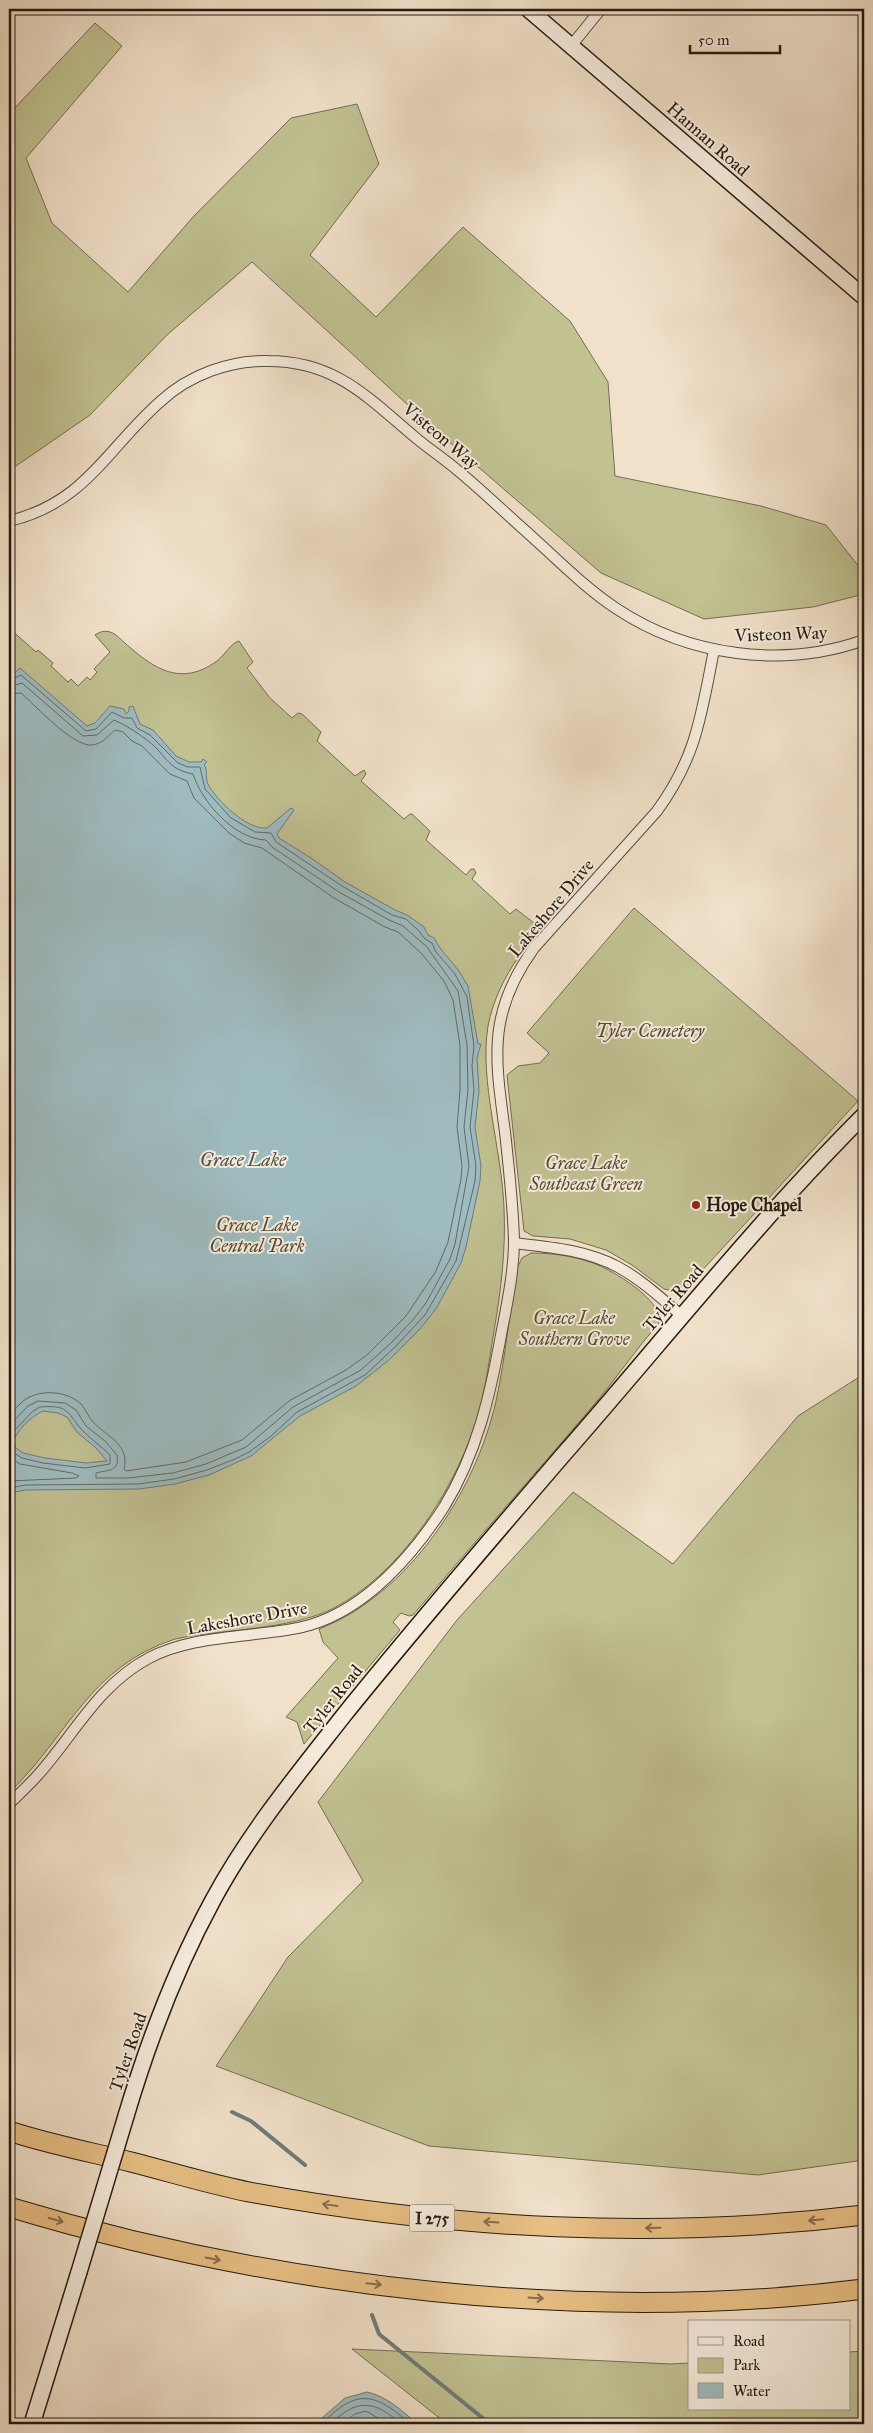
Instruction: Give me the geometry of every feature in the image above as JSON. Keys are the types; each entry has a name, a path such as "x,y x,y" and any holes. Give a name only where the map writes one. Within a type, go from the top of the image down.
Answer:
{"highway":[{"name":"I 275","path":"9,2131 247,2191 374,2212 431,2218 530,2225 648,2228 724,2226 864,2215"},
{"path":"9,2207 154,2246 225,2262 315,2276 436,2291 539,2298 657,2301 782,2296 864,2289"}],"street":[{"name":"Hannan Road","path":"528,9 864,297"},
{"path":"572,46 601,9"},
{"name":"Visteon Way","path":"9,521 39,511 76,490 154,407 184,385 209,372 237,364 265,361 293,362 330,373 365,393 458,470 595,593 615,608 661,632 714,650 743,654 812,653 844,647 864,640"},
{"name":"Lakeshore Drive","path":"9,1804 37,1777 108,1687 127,1671 167,1649 189,1643 299,1628 328,1618 368,1593 403,1560 444,1506 463,1473 477,1439 489,1400 505,1317 514,1243 510,1172 496,1063 497,1042 504,1004 522,965 534,948 657,812 671,792 684,770 695,743 714,650"},
{"name":"Tyler Road","path":"32,2424 140,2072 175,1981 212,1902 252,1836 282,1794 500,1527 784,1198 864,1116"},
{"path":"514,1243 558,1248 599,1258 619,1267 641,1282 682,1316"}],"green space":[{"path":"95,23 122,46 26,158 52,223 128,292 193,217 291,118 357,104 379,164 310,255 376,317 463,227 570,321 608,382 615,476 761,506 826,525 864,573 864,594 813,607 704,619 601,573 433,428 252,262 167,335 90,415 16,466 9,468 9,111 10,113"},
{"name":"Grace Lake","path":"9,628 36,652 38,650 53,663 51,666 68,682 71,679 78,686 87,677 90,680 97,672 94,669 110,652 95,635 100,632 108,631 113,633 150,663 175,673 202,670 217,661 233,644 239,641 253,662 247,668 270,698 292,718 298,713 302,714 321,732 317,741 355,776 364,770 366,774 361,781 404,819 412,814 430,831 426,840 466,875 471,869 474,869 476,873 472,879 510,914 516,909 534,923 537,930 504,981 496,998 488,1026 486,1069 504,1208 504,1254 501,1285 484,1390 475,1425 465,1451 437,1505 401,1554 379,1576 356,1594 332,1609 315,1616 276,1625 175,1639 146,1651 121,1667 82,1705 30,1771 9,1793"},
{"name":"Tyler Cemetery","path":"634,908 858,1101 686,1288 679,1292 664,1289 632,1265 606,1250 570,1239 533,1236 524,1231 507,1075 518,1066 540,1063 549,1053 527,1033"},
{"name":"Grace Lake Southern Grove","path":"531,1253 555,1254 578,1258 612,1272 645,1296 658,1314 659,1323 593,1406 413,1615 409,1616 401,1613 393,1622 400,1630 304,1744 297,1722 286,1717 338,1658 323,1642 319,1629 351,1613 381,1592 409,1566 455,1504 472,1470 486,1435 496,1401 518,1266 522,1258"},
{"path":"864,1374 864,2160 758,2175 429,2146 216,2066 288,1957 363,1881 318,1802 457,1620 573,1492 673,1564 798,1416"},
{"path":"352,2349 671,2364 688,2363 688,2410 850,2410 850,2352 864,2351 864,2424 447,2424"}],"water":[{"name":"Grace Lake","path":"20,668 87,726 95,723 110,706 124,709 126,714 129,711 129,707 133,706 140,724 153,730 176,756 189,762 201,762 203,759 207,762 204,765 207,781 218,798 233,813 259,828 267,828 291,808 294,810 277,834 279,838 345,882 407,915 424,927 428,935 434,938 468,986 478,1044 481,1044 477,1058 479,1091 475,1127 481,1166 480,1181 461,1263 436,1309 420,1329 389,1360 356,1386 300,1416 251,1456 209,1475 175,1484 139,1489 26,1490 9,1493 9,678","holes":["43,1411 58,1413 67,1417 77,1432 97,1449 107,1461 86,1463 45,1458 23,1453 15,1447 14,1440 16,1436 30,1419"]},
{"path":"367,2392 387,2400 417,2424 315,2424 345,2398"}],"waterway":[{"path":"232,2112 251,2121 305,2165"},
{"path":"372,2315 379,2334 490,2424"}],"place":[{"name":"Hope Chapel","path":"696,1205"}],"park label":[{"name":"Grace Lake Southeast Green","path":"586,1173"},
{"name":"Grace Lake Central Park","path":"257,1235"}]}
